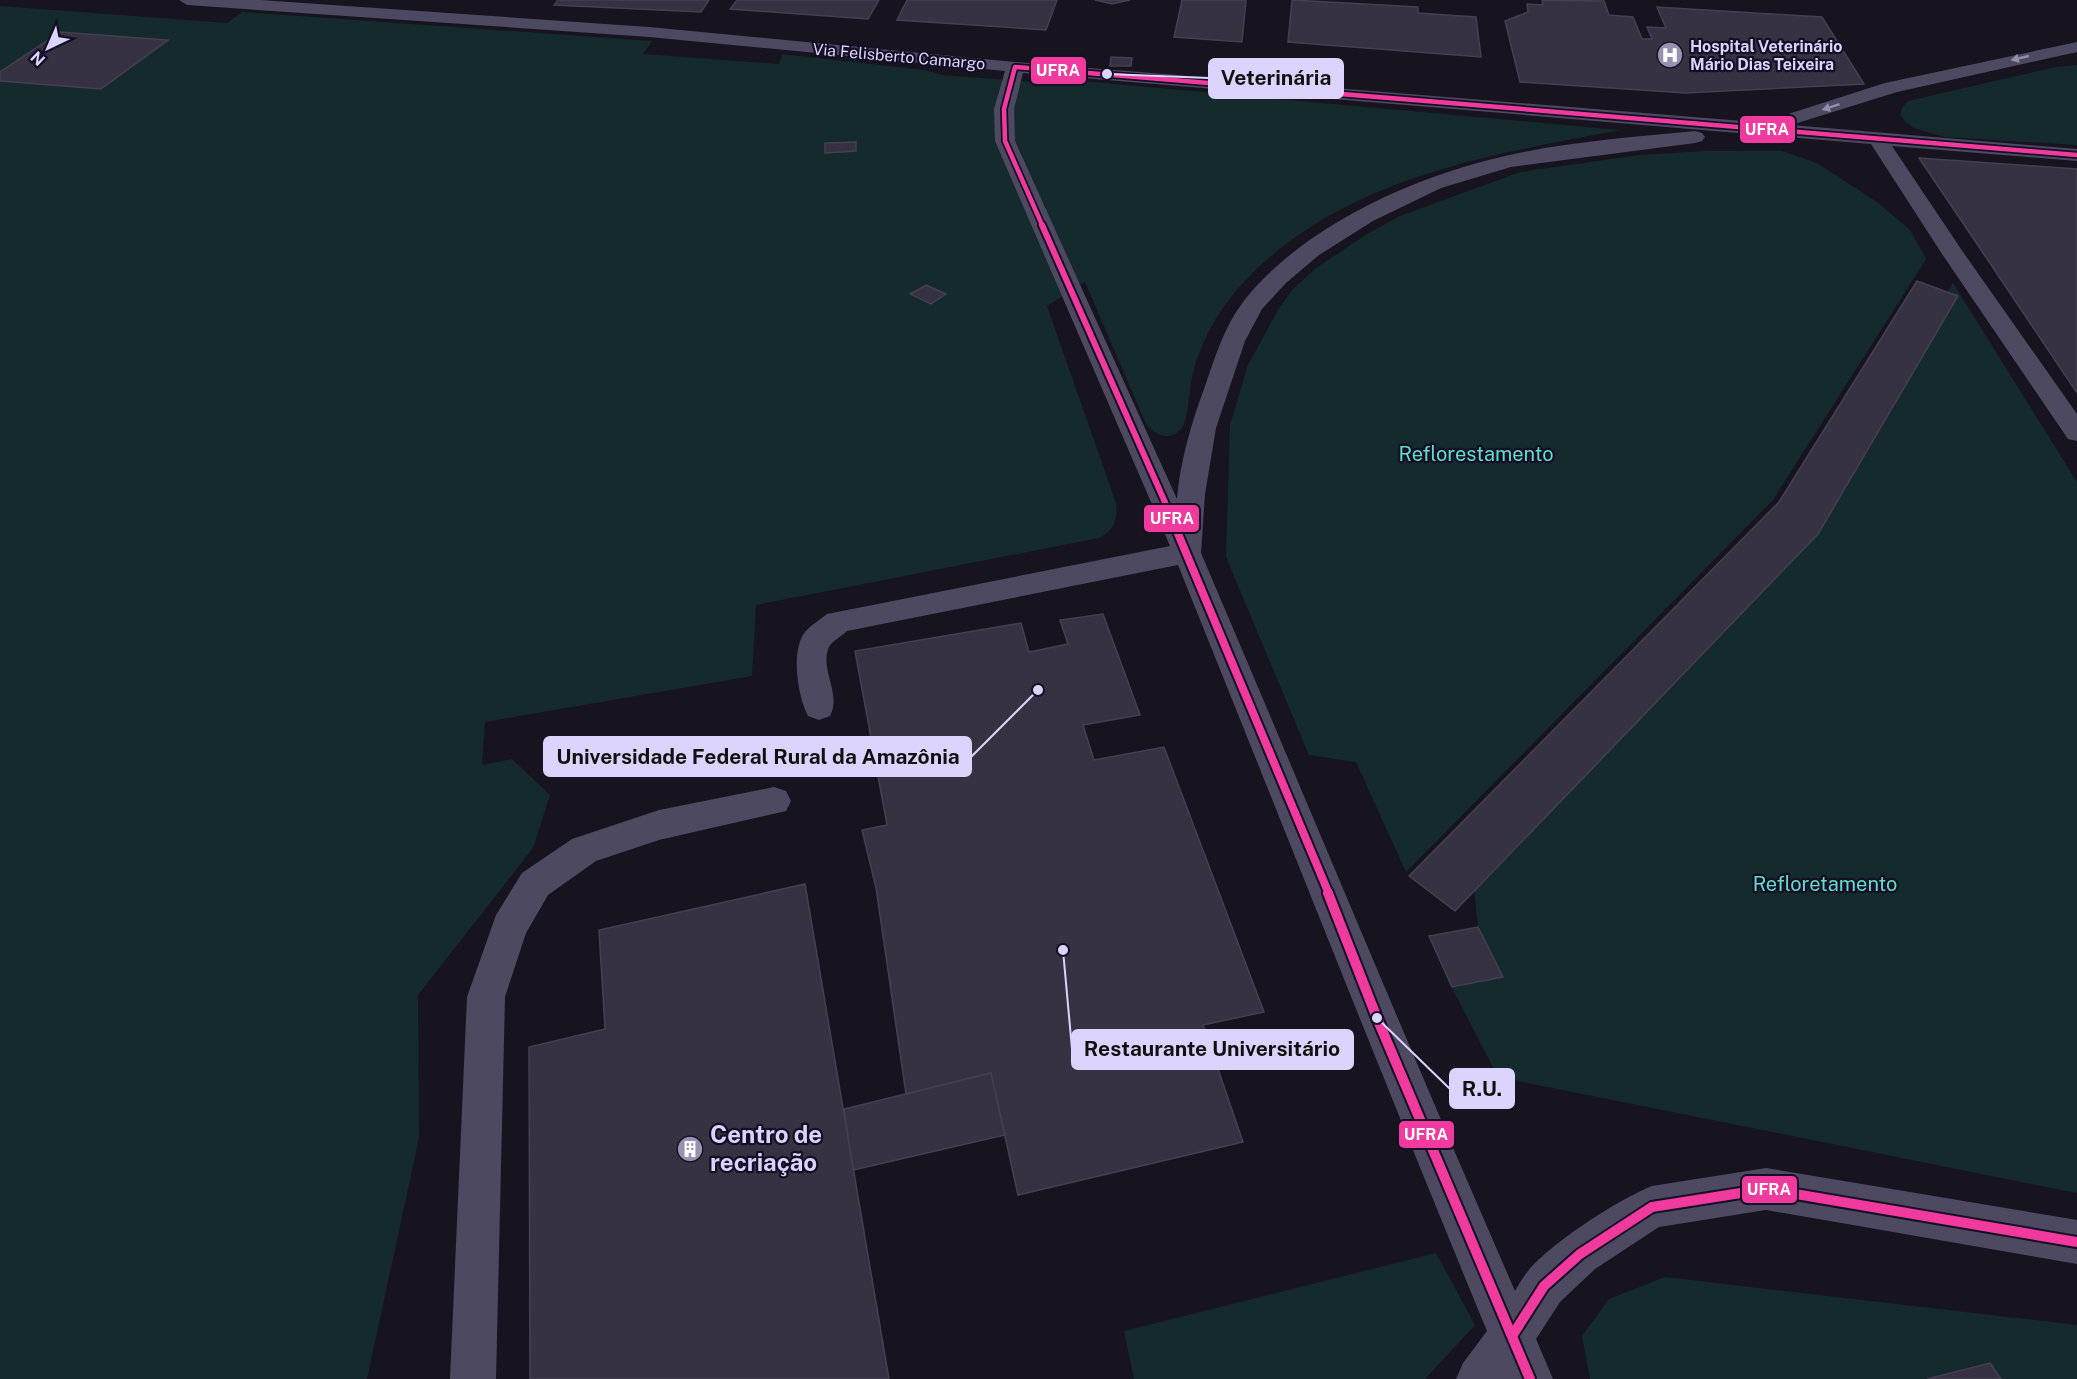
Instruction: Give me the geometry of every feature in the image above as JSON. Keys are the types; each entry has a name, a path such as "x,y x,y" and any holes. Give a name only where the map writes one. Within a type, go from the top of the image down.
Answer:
{"lane":[{"name":"Via Felisberto Camargo","path":"187,0 649,32 1015,67 2077,155"},
{"path":"1187,553 1191,494 1203,428 1233,341 1252,306 1278,278 1311,250 1365,216 1434,184 1508,161 1619,145 1762,129 1892,87 2077,47"},
{"path":"1015,67 1004,109 1005,141 1187,553 1335,910 1377,1018 1530,1379"},
{"path":"1877,138 1953,254 2077,433"},
{"path":"819,707 811,659 816,640 838,622 1187,553"},
{"path":"473,1379 486,997 509,927 535,884 584,850 659,825 774,801"},
{"path":"1479,1379 1512,1336 1544,1286 1580,1254 1652,1207 1766,1189 2077,1242"}],"green space":[{"path":"0,6 227,23 242,12 652,41 643,54 779,64 782,54 925,70 942,75 1049,83 1070,80 1620,130 1519,150 1418,177 1370,195 1325,218 1282,247 1244,282 1212,326 1192,377 1184,424 1177,433 1172,435 1158,434 1146,424 1085,282 1047,306 1116,503 1114,524 1099,538 756,605 752,676 485,722 482,765 512,759 550,795 533,848 418,995 419,1138 367,1379 0,1379"},
{"path":"2077,65 2077,145 1945,137 1916,129 1905,122 1900,114 1908,101 2056,67"},
{"name":"Reflorestamento","path":"1707,151 1782,151 1817,163 1877,202 1910,230 1926,259 1773,500 1406,872 1356,762 1309,755 1226,557 1230,425 1248,365 1278,310 1292,290 1315,269 1367,234 1400,216 1520,172 1639,155"},
{"name":"Refloretamento","path":"1953,283 2077,482 2077,1193 1498,1077 1452,988 1502,976 1478,927 1474,887 1817,521"},
{"path":"1436,1253 1475,1325 1425,1379 1134,1379 1124,1331"},
{"path":"1665,1277 2077,1325 2077,1379 1590,1379 1582,1336 1609,1299"}],"building":[{"path":"558,0 709,0 701,12 554,5"},
{"path":"737,0 879,0 868,19 730,9"},
{"path":"907,0 1057,0 1046,30 897,20"},
{"path":"1095,0 1130,0 1112,4"},
{"path":"1182,0 1246,0 1242,42 1174,37"},
{"path":"1292,0 1418,7 1418,13 1476,17 1481,57 1288,42"},
{"name":"Hospital Veterinário Mário Dias Teixeira","path":"1542,0 1604,1 1609,15 1633,17 1642,39 1652,39 1647,27 1666,28 1657,7 1822,17 1864,84 1685,93 1520,82 1505,21 1528,12 1527,4 1543,5"},
{"path":"60,32 168,40 101,89 0,81 0,72"},
{"path":"1111,57 1132,58 1131,66 1110,66"},
{"path":"856,142 856,151 825,153 825,143"},
{"path":"1919,158 2077,169 2077,393 1973,238"},
{"path":"1917,281 1958,296 1818,534 1455,911 1409,876 1779,502"},
{"path":"926,285 946,294 931,304 910,294"},
{"path":"1103,614 1140,715 1083,725 1094,760 1164,747 1264,1012 1203,1025 1243,1142 1018,1195 991,1073 906,1094 876,888 862,830 887,825 855,651 1021,623 1029,652 1068,644 1060,620"},
{"name":"Centro de recriação","path":"805,884 889,1379 530,1379 529,1047 605,1029 599,930"},
{"path":"1478,927 1503,977 1452,987 1429,936"},
{"path":"991,1073 1005,1135 853,1170 844,1109"},
{"path":"1990,1363 2001,1379 1927,1379"}],"transit line":[{"name":"UFRA","path":"1530,1379 1377,1018 1335,910 1187,553 1005,141 1004,109 1015,67 2077,155"},
{"name":"UFRA","path":"1512,1336 1544,1286 1580,1254 1652,1207 1766,1189 2077,1242"}],"place":[{"name":"Hospital Veterinário Mário Dias Teixeira","path":"1670,55"},
{"name":"Veterinária","path":"1107,74"},
{"name":"Universidade Federal Rural da Amazônia","path":"1038,690"},
{"name":"Restaurante Universitário","path":"1063,950"},
{"name":"R.U.","path":"1377,1018"},
{"name":"Centro de recriação","path":"690,1149"}]}
